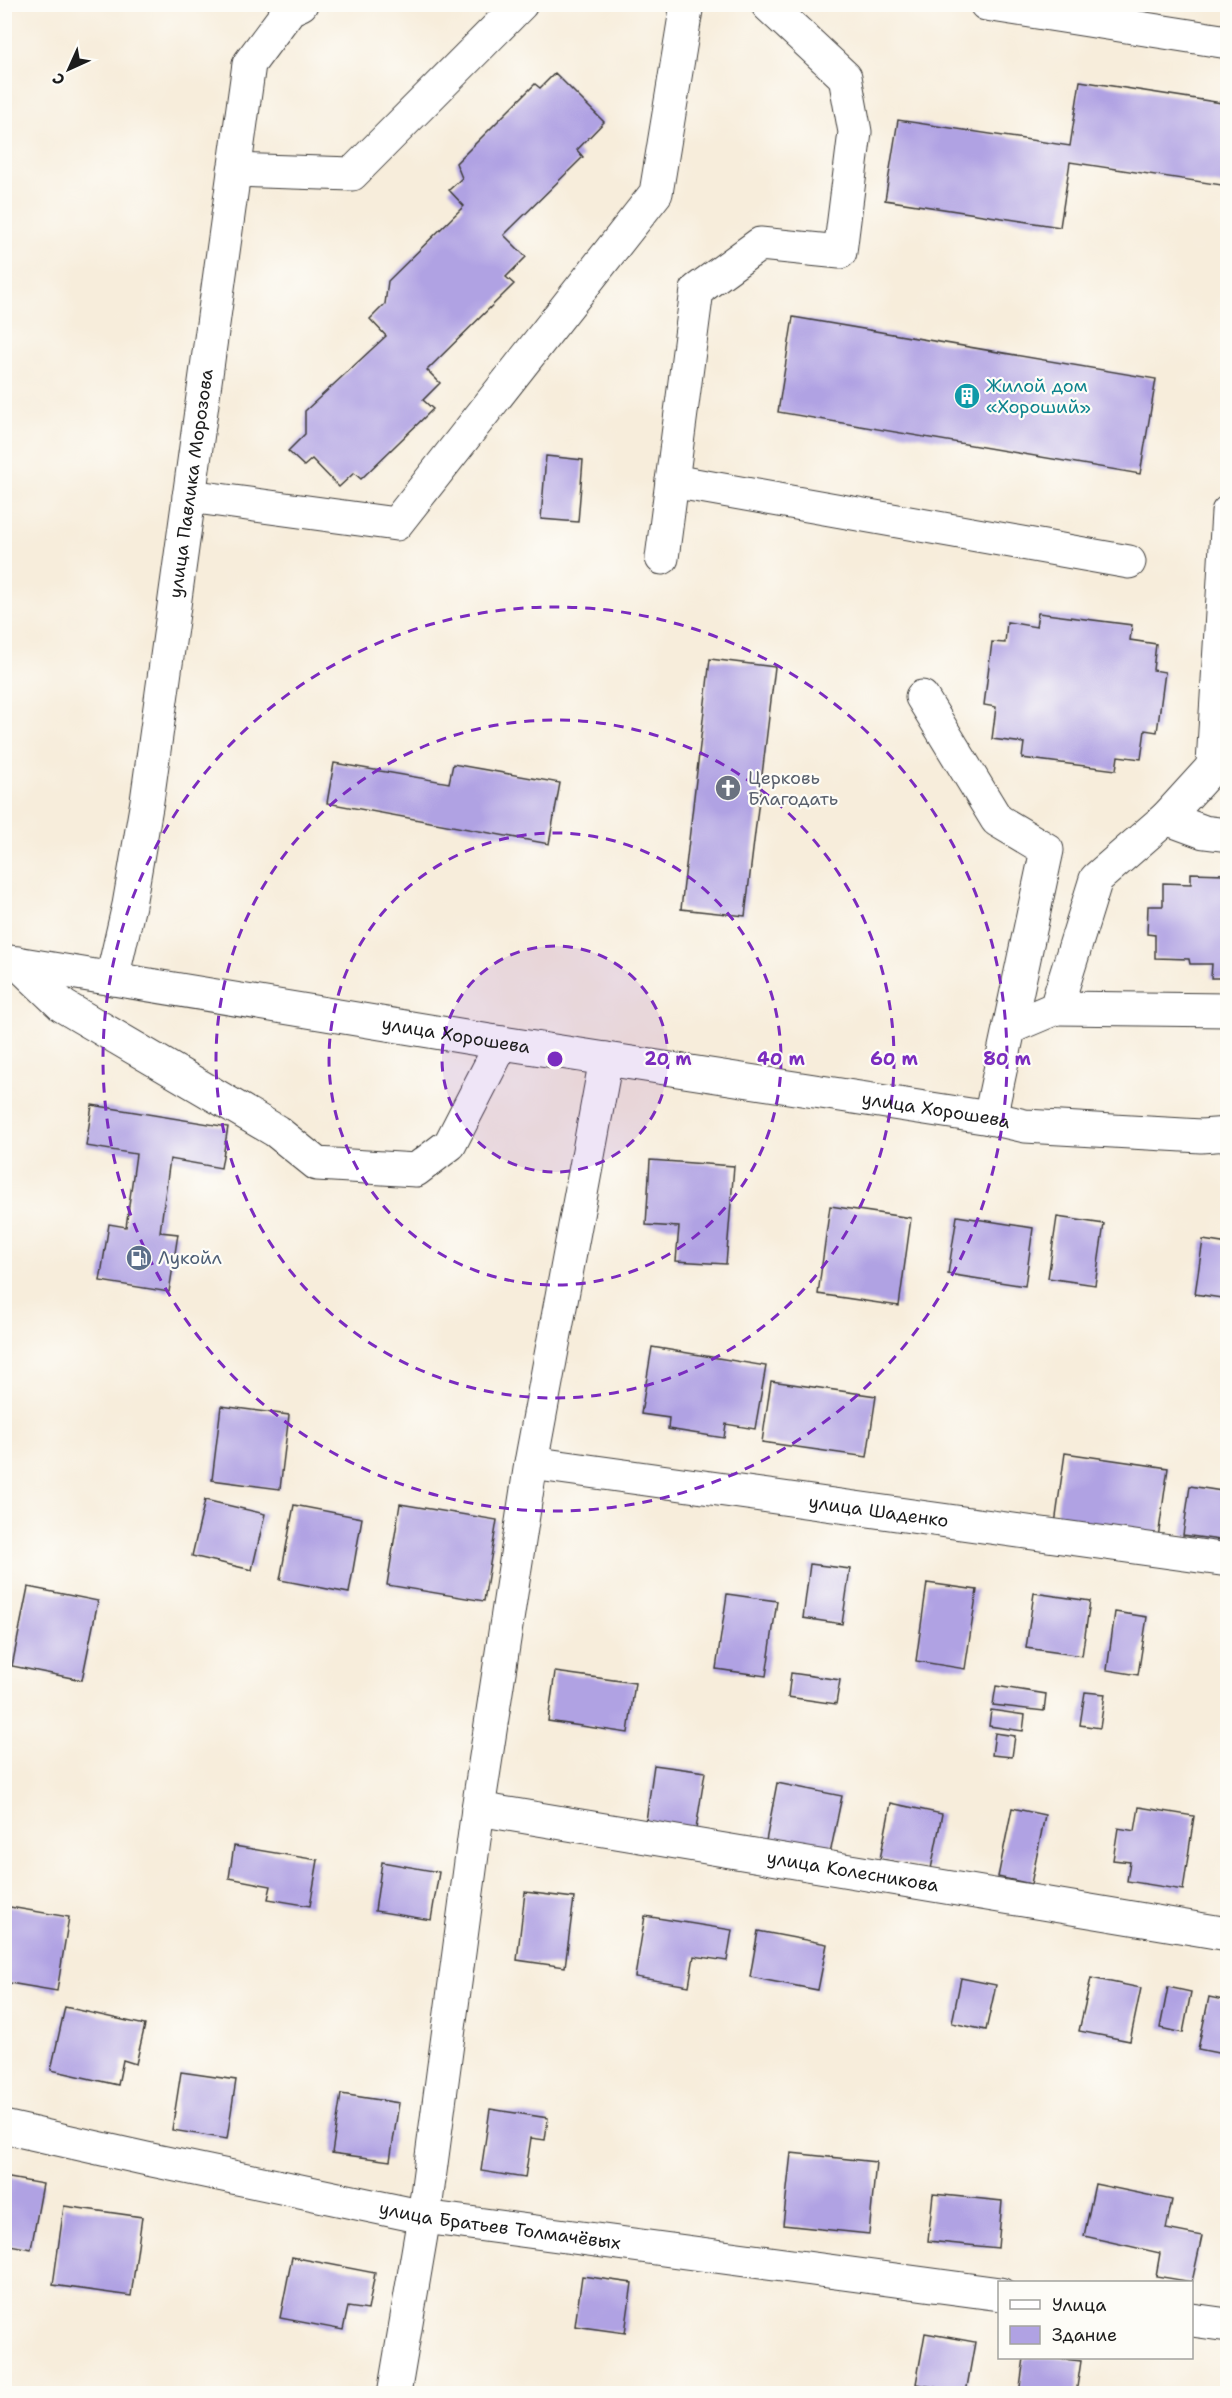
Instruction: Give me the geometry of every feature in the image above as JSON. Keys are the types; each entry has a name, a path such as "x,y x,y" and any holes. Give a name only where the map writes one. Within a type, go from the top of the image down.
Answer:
{"street":[{"name":"улица Павлика Морозова","path":"112,979 129,905 147,801 249,64 290,9 301,4"},
{"path":"234,170 352,174 521,4"},
{"path":"189,496 396,524 656,193 687,4"},
{"path":"986,4 1227,42"},
{"path":"662,558 697,290 760,244 840,252 855,132 845,77 767,5"},
{"path":"672,481 1129,562"},
{"path":"1056,1008 1096,879 1166,818 1220,757 1227,512"},
{"path":"922,697 997,820 1047,850 990,1118"},
{"path":"1166,818 1204,832 1227,835"},
{"path":"11,962 63,1005 276,1131 317,1164 416,1170 450,1144 502,1042"},
{"name":"улица Хорошева","path":"11,962 606,1059 990,1118 1025,1126 1201,1136 1227,1134"},
{"path":"1011,1027 1056,1008 1227,1010"},
{"path":"394,2394 424,2217 478,1809 531,1463 606,1059"},
{"name":"улица Шаденко","path":"531,1463 1227,1560"},
{"name":"улица Колесникова","path":"478,1809 1227,1934"},
{"name":"улица Братьев Толмачёвых","path":"4,2127 424,2217 998,2294"},
{"path":"1193,2320 1227,2325"}],"building":[{"path":"555,73 604,122 577,150 583,157 504,235 526,257 506,277 514,284 427,370 440,383 423,400 433,409 361,479 354,473 339,487 312,459 304,466 288,451 305,434 305,411 386,336 370,319 385,304 388,281 464,206 449,190 462,178 456,163 535,84 540,88"},
{"path":"1080,81 1228,104 1228,186 1070,162 1060,227 885,200 898,120 1070,146"},
{"name":"Жилой дом «Хороший»","path":"793,317 1156,379 1140,474 778,412"},
{"path":"546,456 583,460 578,522 541,519"},
{"path":"1038,613 1132,625 1130,640 1156,644 1153,670 1165,672 1157,732 1145,730 1141,759 1118,756 1116,770 1022,758 1024,743 992,739 996,707 984,705 992,642 1005,643 1007,622 1036,627"},
{"name":"Церковь Благодать","path":"710,659 775,667 745,916 681,909"},
{"path":"334,763 449,783 453,764 560,783 549,844 327,803"},
{"path":"1191,873 1224,874 1223,878 1228,878 1228,978 1211,978 1212,964 1190,964 1189,959 1155,958 1155,935 1147,934 1148,906 1163,906 1163,883 1191,884"},
{"path":"92,1105 228,1127 221,1168 170,1159 160,1232 178,1234 169,1292 100,1281 109,1224 126,1227 136,1154 86,1146"},
{"path":"650,1160 734,1166 726,1264 676,1261 679,1227 646,1225"},
{"path":"830,1206 911,1218 899,1306 818,1294"},
{"path":"957,1216 1033,1228 1025,1286 948,1274"},
{"path":"1057,1217 1104,1224 1095,1285 1048,1278"},
{"path":"1203,1240 1228,1244 1228,1299 1195,1294"},
{"path":"652,1347 766,1366 755,1429 726,1424 724,1438 668,1429 669,1418 641,1414"},
{"path":"771,1381 876,1396 867,1457 762,1442"},
{"path":"221,1406 289,1415 280,1489 212,1480"},
{"path":"1065,1453 1168,1468 1158,1538 1055,1524"},
{"path":"1190,1486 1228,1492 1228,1541 1183,1535"},
{"path":"205,1500 265,1514 252,1570 192,1556"},
{"path":"400,1504 497,1520 484,1601 387,1585"},
{"path":"294,1505 362,1518 349,1593 280,1580"},
{"path":"810,1564 850,1569 842,1624 803,1618"},
{"path":"927,1583 977,1590 965,1669 916,1661"},
{"path":"28,1587 98,1601 82,1680 12,1666"},
{"path":"1034,1593 1090,1601 1082,1656 1026,1648"},
{"path":"727,1594 777,1601 766,1676 716,1669"},
{"path":"1115,1612 1147,1617 1138,1675 1107,1670"},
{"path":"555,1672 635,1683 628,1733 548,1721"},
{"path":"791,1673 840,1680 836,1704 788,1697"},
{"path":"996,1686 1046,1694 1044,1711 993,1705"},
{"path":"1085,1692 1105,1694 1100,1728 1080,1725"},
{"path":"991,1710 1025,1715 1023,1731 989,1726"},
{"path":"995,1733 1015,1736 1012,1757 992,1755"},
{"path":"654,1765 705,1772 696,1829 646,1821"},
{"path":"777,1783 842,1796 830,1854 766,1841"},
{"path":"891,1803 942,1814 931,1869 880,1859"},
{"path":"1139,1807 1194,1816 1183,1890 1127,1881 1130,1862 1113,1860 1118,1828 1135,1831"},
{"path":"1012,1808 1045,1815 1031,1884 998,1877"},
{"path":"234,1846 318,1860 310,1906 268,1899 271,1886 229,1878"},
{"path":"382,1862 439,1872 431,1920 375,1911"},
{"path":"525,1892 574,1898 565,1967 517,1960"},
{"path":"4,1906 69,1917 57,1991 4,1982"},
{"path":"645,1916 732,1930 727,1961 694,1956 689,1986 635,1977"},
{"path":"758,1931 827,1944 818,1990 750,1977"},
{"path":"961,1978 996,1985 986,2030 952,2023"},
{"path":"1091,1978 1141,1988 1130,2041 1079,2031"},
{"path":"1168,1987 1191,1992 1183,2033 1160,2028"},
{"path":"1209,1997 1228,2001 1228,2055 1198,2049"},
{"path":"65,2007 145,2025 136,2064 123,2060 118,2085 51,2070"},
{"path":"181,2072 236,2080 227,2139 172,2130"},
{"path":"341,2094 399,2103 390,2161 332,2153"},
{"path":"490,2109 548,2118 545,2140 531,2138 525,2178 481,2171"},
{"path":"791,2153 876,2162 869,2234 783,2225"},
{"path":"4,2177 43,2184 31,2249 4,2244"},
{"path":"1095,2184 1172,2200 1166,2229 1202,2236 1192,2281 1186,2281 1156,2276 1160,2253 1084,2236"},
{"path":"933,2194 1002,2201 998,2248 928,2241"},
{"path":"64,2206 142,2217 131,2296 53,2285"},
{"path":"292,2257 375,2273 368,2310 348,2307 343,2330 280,2318"},
{"path":"582,2276 632,2283 625,2333 575,2326"},
{"path":"925,2333 975,2342 966,2393 916,2384"},
{"path":"1024,2359 1081,2361 1076,2394 1019,2394"}],"place":[{"name":"Жилой дом «Хороший»","path":"967,396"},
{"name":"Церковь Благодать","path":"728,788"},
{"name":"Лукойл","path":"139,1258"}]}
